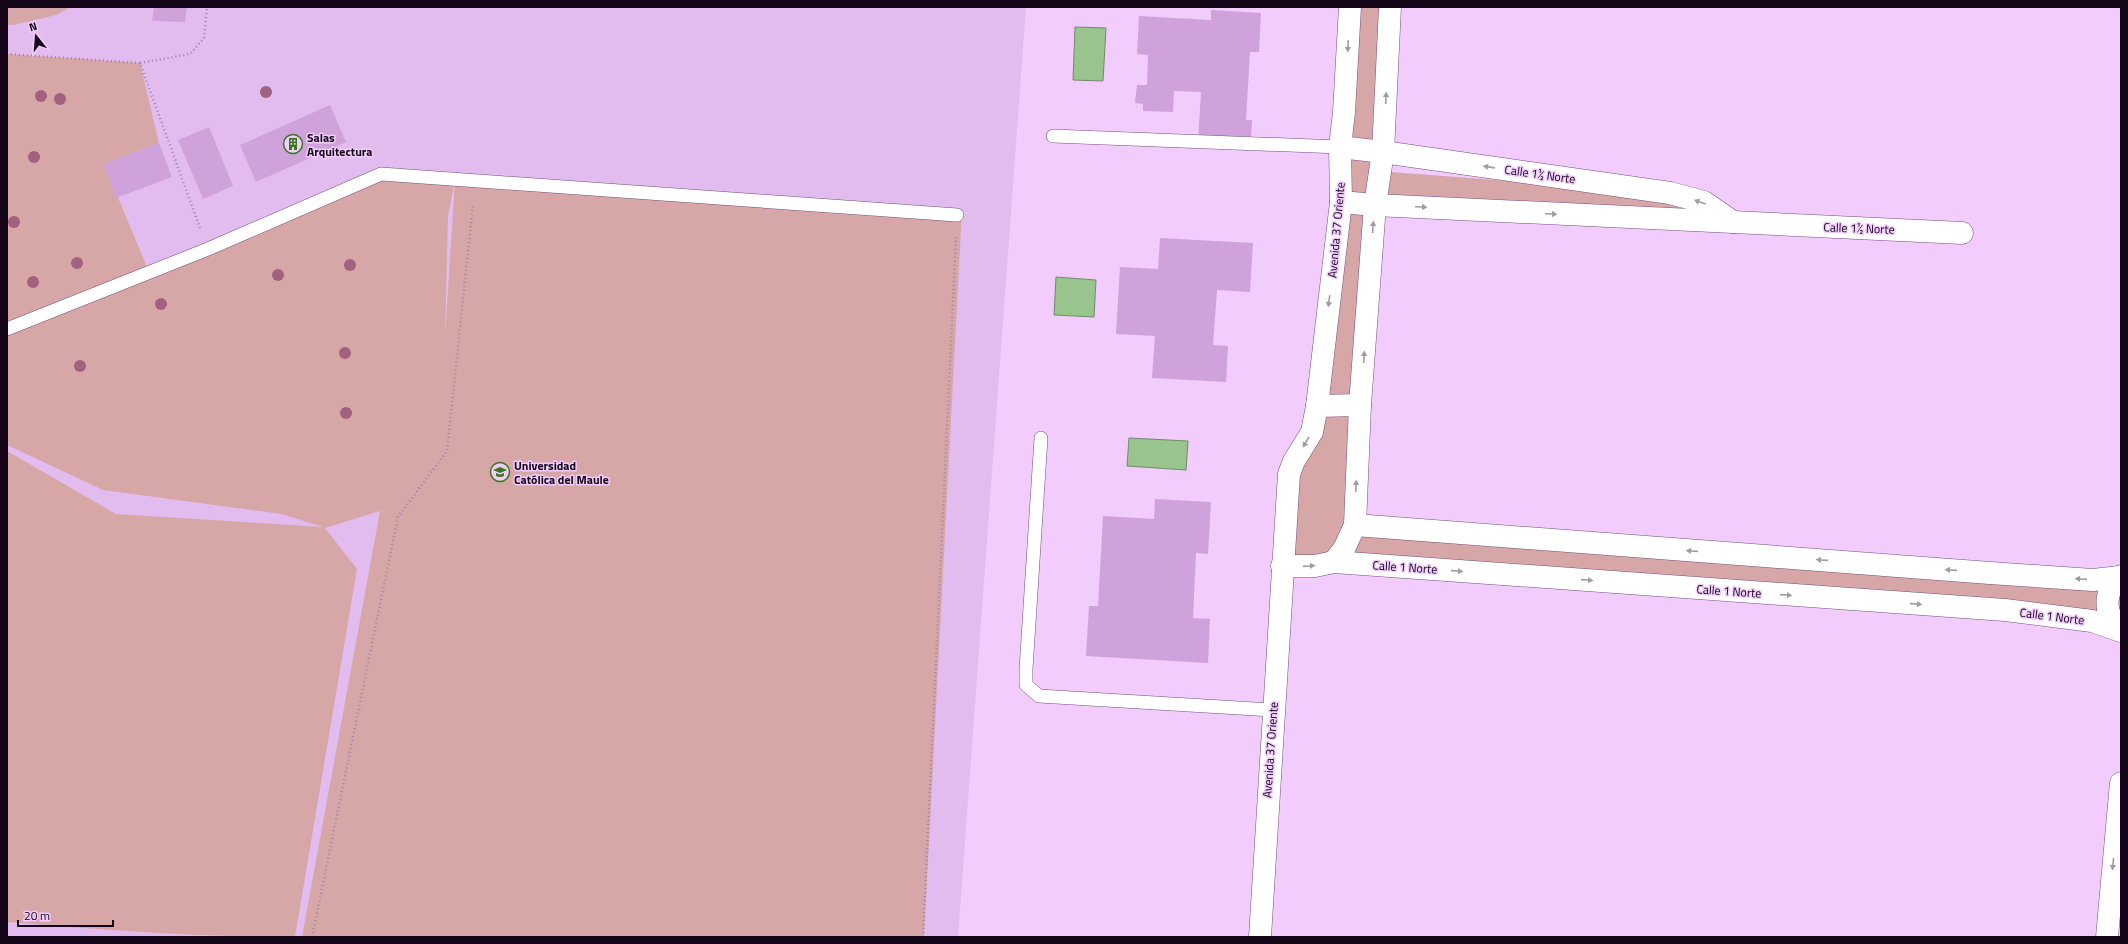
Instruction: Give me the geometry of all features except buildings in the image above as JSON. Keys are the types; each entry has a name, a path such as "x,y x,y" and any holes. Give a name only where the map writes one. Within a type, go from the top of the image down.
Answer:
{"street":[{"name":"Avenida 37 Oriente","path":"1259,935 1289,474 1294,461 1312,432 1317,406 1341,202 1340,147 1344,112 1350,7"},
{"path":"1282,566 1315,566 1334,562 1344,549 1355,525 1360,405 1375,205 1383,152 1390,7"},
{"name":"Calle 1½ Norte","path":"1340,147 1670,193 1704,202 1733,222"},
{"name":"Calle 1½ Norte","path":"1341,202 1375,205 1962,233"},
{"path":"1317,406 1360,405"},
{"path":"1355,525 1990,573 2093,580 2120,577"},
{"name":"Calle 1 Norte","path":"1334,562 2005,610 2092,621 2121,630"},
{"path":"2120,577 2111,587 2107,599 2108,612 2114,624 2121,630"},
{"path":"2107,937 2121,783"}],"lane":[{"path":"1052,136 1340,147"},
{"path":"7,328 208,249 381,174 957,215"},
{"path":"1041,438 1026,685 1039,696 1273,710"}],"path":[{"path":"7,54 140,63 190,54 204,38 207,7"},
{"path":"140,63 208,249"},
{"path":"312,937 398,517 446,451 475,180"},
{"path":"923,937 957,215"}],"shaded area":[{"name":"Universidad Católica del Maule","path":"7,7 1026,7 958,937 7,937"},
{"path":"7,7 71,7 56,15 7,25"},
{"path":"1350,7 1387,7 1377,171 1670,193 1733,222 1375,205 1355,525 2121,576 2121,631 2092,621 1282,566 1289,474 1312,432"},
{"path":"1075,27 1106,28 1103,81 1073,80"},
{"name":"Universidad Católica del Maule","path":"7,54 140,63 159,143 104,164 147,267 379,169 962,209 924,937 302,937 380,511 325,528 357,569 295,937 223,936 79,928 7,922 7,451 116,514 323,527 281,514 103,490 7,445","holes":["455,180 445,335 448,216"]},
{"path":"1056,277 1096,280 1094,317 1054,315"},
{"path":"1129,438 1188,441 1186,470 1127,466"}],"place":[{"name":"Salas Arquitectura","path":"293,144"},
{"name":"Universidad Católica del Maule","path":"500,472"}]}
